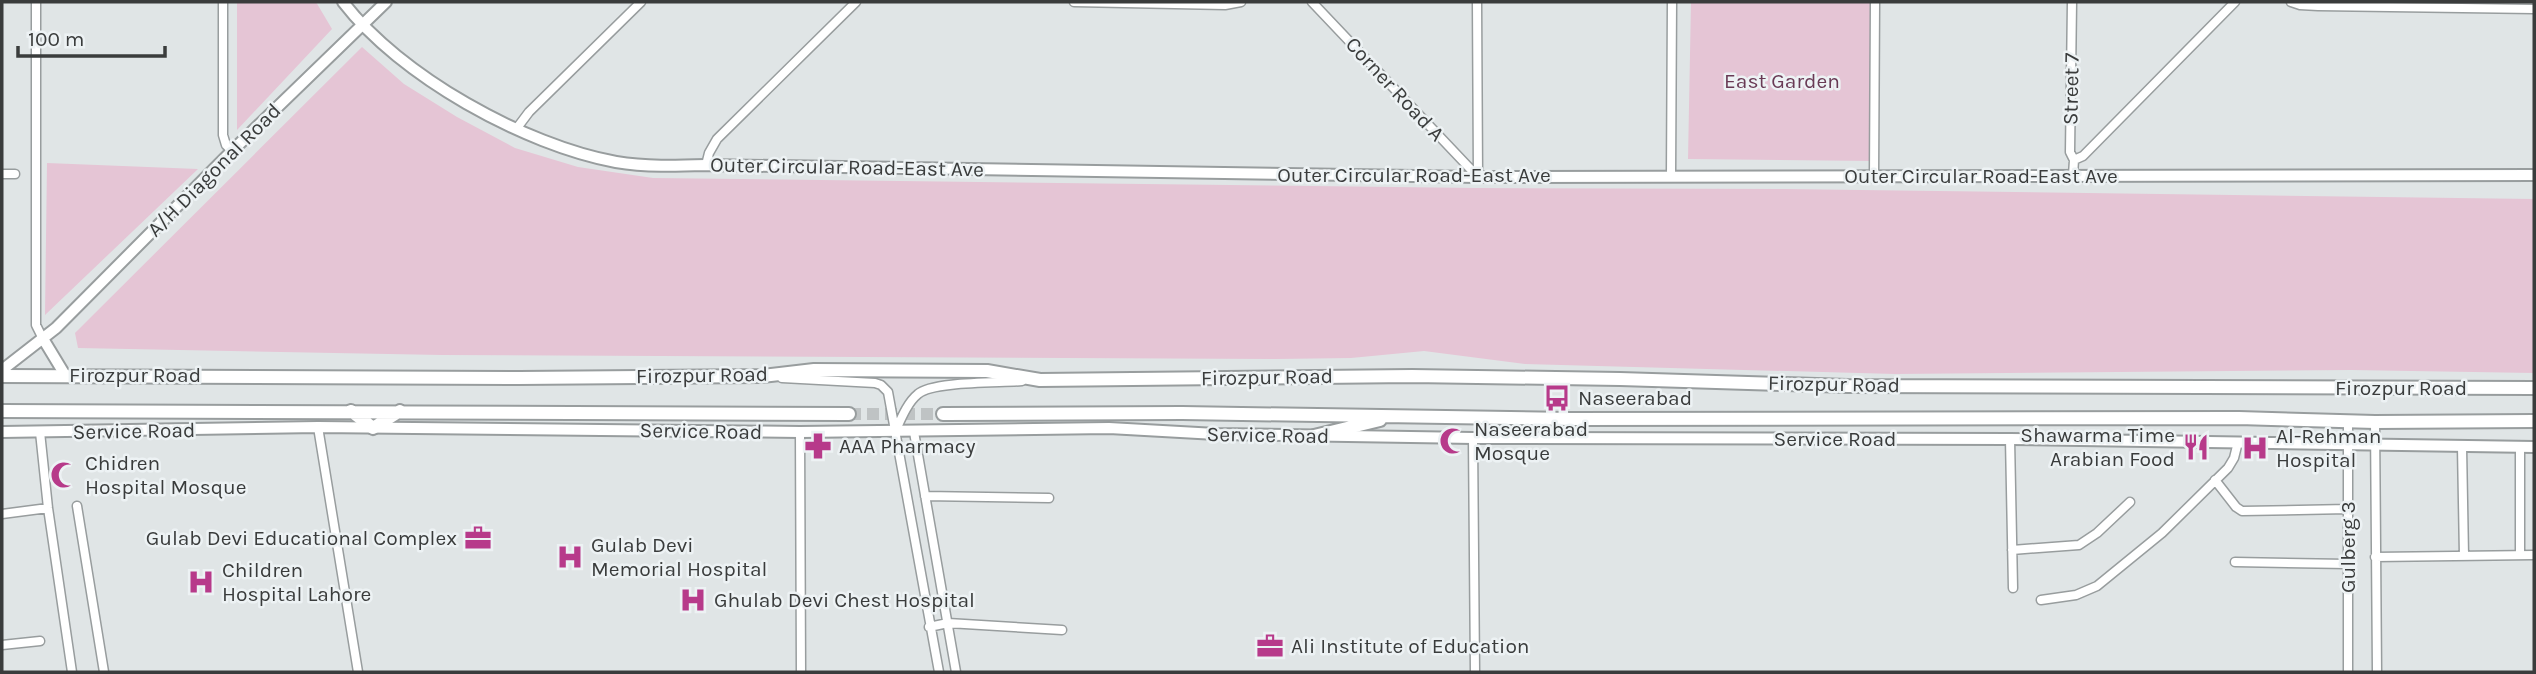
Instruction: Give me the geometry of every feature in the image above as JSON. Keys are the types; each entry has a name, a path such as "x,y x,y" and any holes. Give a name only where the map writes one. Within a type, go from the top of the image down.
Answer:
{"main road":[{"name":"Firozpur Road","path":"2,376 519,378 762,376 814,370 987,371 1040,380 1412,376 1849,386 2534,388"},
{"name":"Firozpur Road","path":"2,411 849,414"},
{"path":"351,411 373,428 400,411"},
{"name":"Firozpur Road","path":"943,414 1397,415 1571,419 2239,418 2375,422 2534,421"},
{"path":"1314,436 1397,415"}],"street":[{"path":"36,2 36,325 65,375"},
{"path":"223,2 223,135 232,151"},
{"name":"Outer Circular Road-East Ave","path":"343,2 363,25 434,83 489,117 558,145 614,161 657,167 706,165 1478,177 2534,175"},
{"name":"A/H Diagonal Road","path":"2,370 56,328 232,151 386,2"},
{"path":"517,128 529,112 640,2"},
{"path":"706,165 717,139 856,2"},
{"path":"1074,2 1225,5 1241,2"},
{"name":"Corner Road A","path":"1312,2 1478,177"},
{"path":"1477,2 1478,177"},
{"path":"1671,175 1672,2"},
{"path":"1874,177 1875,2"},
{"name":"Street 7","path":"2071,2 2070,152 2074,160 2073,175"},
{"path":"2074,160 2083,156 2235,2"},
{"path":"2291,2 2318,6 2534,9"},
{"path":"2,174 15,174"},
{"path":"762,376 881,385 888,392 939,672"},
{"path":"895,432 915,398 925,389 946,385 1040,380"},
{"name":"Gulberg 3","path":"2348,421 2348,672"},
{"path":"2375,422 2377,672"},
{"path":"318,428 358,672"},
{"name":"Service Road","path":"2,432 318,428 914,432 1109,428 1314,436 2010,439 2534,447"},
{"path":"40,432 48,508 72,672"},
{"path":"800,432 801,672"},
{"path":"914,432 956,672"},
{"path":"1474,438 1475,672"},
{"path":"2010,439 2012,588"},
{"path":"2040,600 2076,595 2097,586 2162,533 2228,468 2238,442"},
{"path":"2462,447 2464,556"},
{"path":"2520,447 2520,555"},
{"path":"902,474 921,477"},
{"path":"2215,480 2242,511 2348,509"},
{"path":"925,496 1049,498"},
{"path":"2012,550 2079,545 2097,533 2130,502"},
{"path":"77,506 104,672"},
{"path":"2,514 48,508"},
{"path":"909,517 927,510"},
{"path":"2375,557 2534,555"},
{"path":"2235,562 2348,564"},
{"path":"929,626 948,623 1062,630"},
{"path":"2,645 40,641"}],"green space":[{"path":"237,2 316,2 332,29 237,130"},
{"name":"East Garden","path":"1691,2 1873,2 1876,161 1688,159"},
{"path":"362,47 404,84 457,117 515,148 578,167 653,178 2534,199 2534,373 2351,370 1895,374 1525,364 1424,351 1351,358 1276,359 442,355 78,348 75,333"},
{"path":"47,163 198,169 45,315"}],"tunnel":[{"path":"849,414 943,414"}],"place":[{"name":"Naseerabad","path":"1557,398"},
{"name":"Naseerabad Mosque","path":"1453,441"},
{"name":"AAA Pharmacy","path":"818,446"},
{"name":"Shawarma Time Arabian Food","path":"2196,447"},
{"name":"Al-Rehman Hospital","path":"2255,448"},
{"name":"Chidren Hospital Mosque","path":"64,475"},
{"name":"Gulab Devi Educational Complex","path":"478,538"},
{"name":"Gulab Devi Memorial Hospital","path":"570,557"},
{"name":"Children Hospital Lahore","path":"201,582"},
{"name":"Ghulab Devi Chest Hospital","path":"693,600"},
{"name":"Ali Institute of Education","path":"1270,646"}]}
